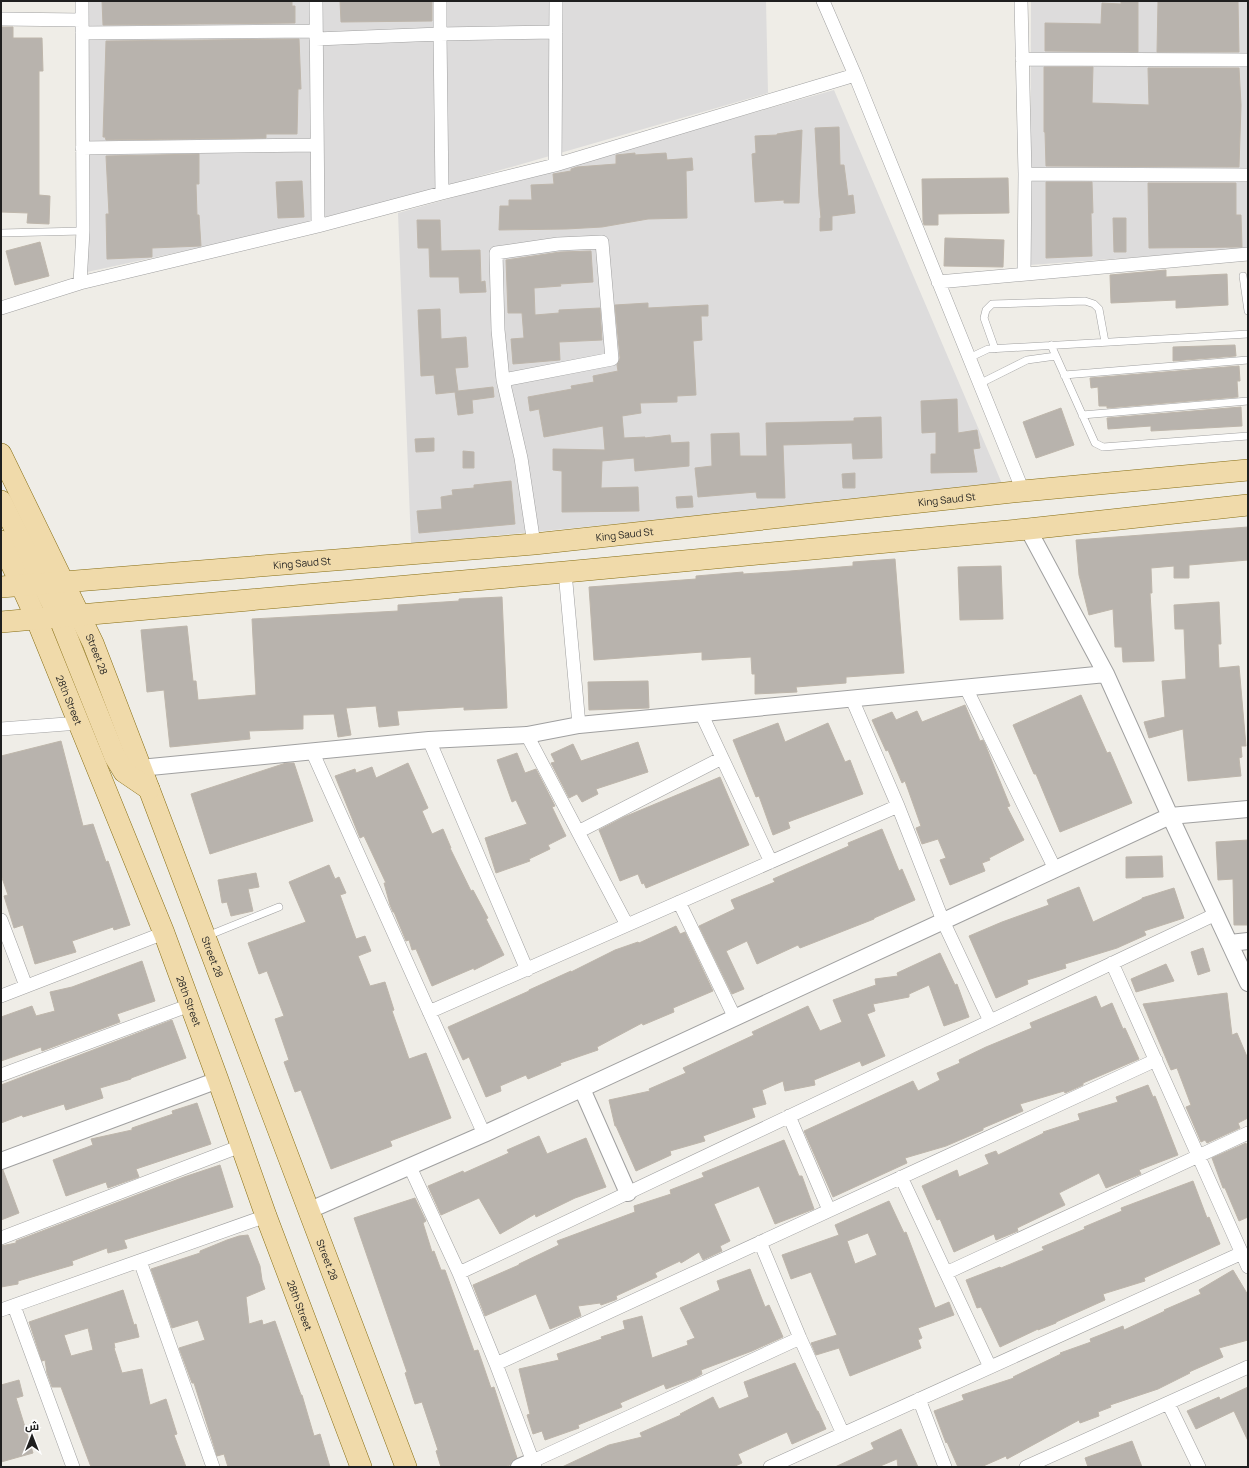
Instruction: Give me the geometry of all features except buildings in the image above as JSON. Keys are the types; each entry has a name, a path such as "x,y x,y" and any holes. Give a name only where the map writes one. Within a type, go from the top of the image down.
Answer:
{"main road":[{"name":"Street 28","path":"1,454 93,643 310,1210 406,1467"},
{"name":"King Saud St","path":"11,586 64,583 534,544 1023,491 1248,470"},
{"path":"1,501 59,617 115,757 124,772 149,789"},
{"path":"1,622 1028,529 1248,505"},
{"name":"28th Street","path":"1,541 11,586 36,618 164,934 266,1216 361,1467"}],"street":[{"path":"80,283 83,230 82,1"},
{"path":"316,1 318,226"},
{"path":"440,1 442,193"},
{"path":"555,165 556,1"},
{"path":"823,1 855,76 1023,491"},
{"path":"1021,1 1025,174 1024,274"},
{"path":"1,19 82,20"},
{"path":"82,34 316,35 556,32"},
{"path":"1022,59 1248,60"},
{"path":"1,308 80,283 318,226 555,165 855,76"},
{"path":"82,148 317,146"},
{"path":"1025,174 1248,175"},
{"path":"502,380 612,359 602,242 558,244 496,253 498,330 502,380 521,458 534,544"},
{"path":"938,282 1248,254"},
{"path":"1028,529 1106,674 1248,983"},
{"path":"565,572 580,725"},
{"path":"140,768 429,740 528,735 580,725 1106,674"},
{"path":"966,688 1056,870"},
{"path":"852,699 898,806 943,922 990,1021"},
{"path":"701,713 771,862"},
{"path":"1,729 79,723"},
{"path":"528,735 627,925"},
{"path":"429,740 527,970"},
{"path":"312,751 484,1134"},
{"path":"578,832 722,758"},
{"path":"429,1012 898,806"},
{"path":"310,1210 484,1134 1170,816 1248,809"},
{"path":"679,902 735,1018"},
{"path":"460,1273 1216,914"},
{"path":"1,920 26,986"},
{"path":"1,996 164,934"},
{"path":"1230,943 1248,941"},
{"path":"1112,963 1248,1267"},
{"path":"1,1075 190,1005"},
{"path":"496,1364 1156,1060"},
{"path":"1,1161 218,1080"},
{"path":"582,1089 628,1193"},
{"path":"789,1116 829,1210"},
{"path":"946,1273 1248,1134"},
{"path":"1,1238 241,1146"},
{"path":"410,1167 460,1273 496,1364 529,1465 800,1338"},
{"path":"901,1177 990,1367"},
{"path":"1,1310 266,1216"},
{"path":"760,1242 800,1338 843,1434"},
{"path":"770,1467 1242,1252"},
{"path":"140,1261 213,1467"},
{"path":"14,1306 73,1467"},
{"path":"1026,1467 1248,1366"},
{"path":"919,1399 946,1467"},
{"path":"1168,1403 1199,1467"}],"lane":[{"path":"1,233 83,230"},
{"path":"1243,276 1248,311"},
{"path":"995,349 984,318 986,310 992,304 1085,301 1094,304 1099,309 1105,342"},
{"path":"969,358 988,349 1248,334"},
{"path":"1051,345 1095,443 1103,447 1248,436"},
{"path":"979,384 1027,360 1056,356"},
{"path":"1064,375 1248,360"},
{"path":"1082,415 1248,401"},
{"path":"205,936 278,907"}],"shaded area":[{"path":"87,1 766,1 768,93 428,191 230,241 87,272"},
{"path":"1031,1 1248,1 1248,249 1030,265"},
{"path":"834,90 1003,486 411,544 398,213"}]}
